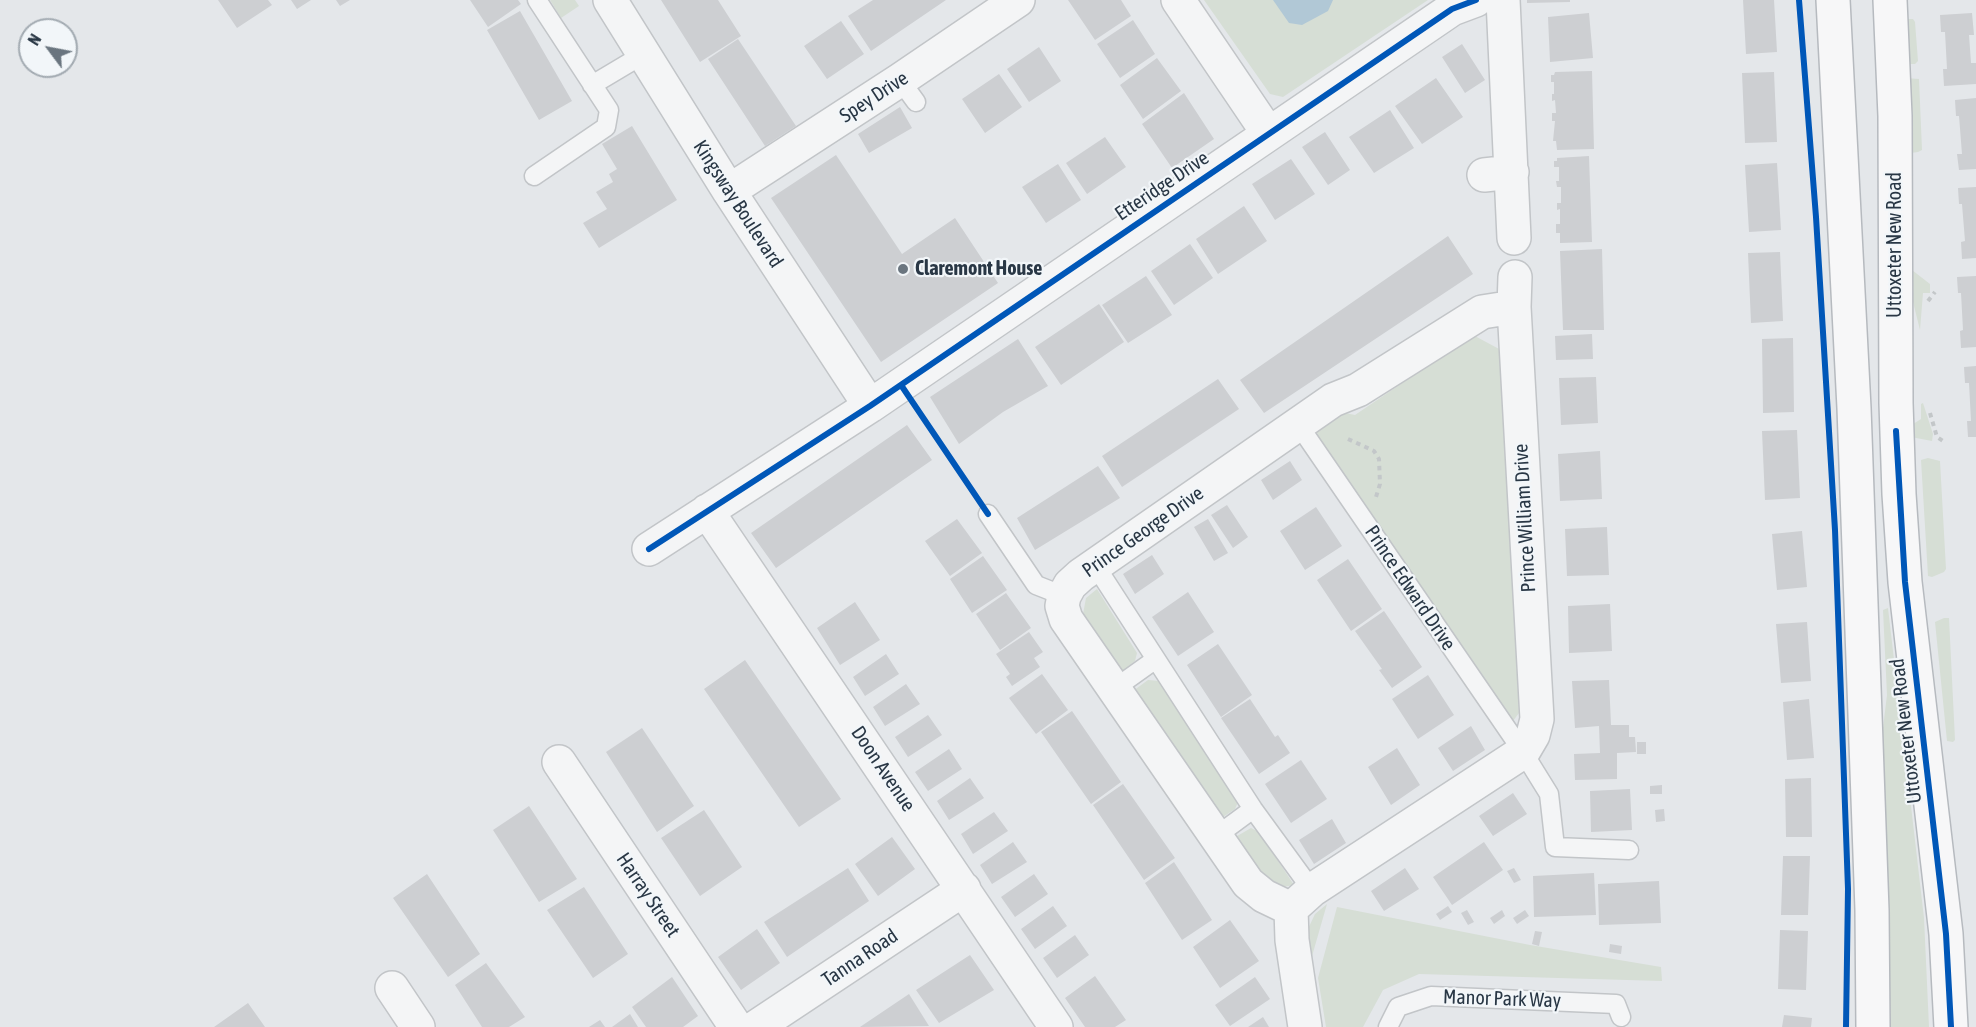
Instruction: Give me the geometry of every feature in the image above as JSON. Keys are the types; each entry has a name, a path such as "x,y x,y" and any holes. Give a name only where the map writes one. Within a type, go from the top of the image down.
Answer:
{"highway":[{"name":"Uttoxeter New Road","path":"1833,0 1854,408 1872,899 1873,1027"},
{"name":"Uttoxeter New Road","path":"1890,0 1895,116 1896,403 1899,494 1905,582 1946,934 1951,1027"}],"street":[{"name":"Kingsway Boulevard","path":"610,0 729,191 870,406"},
{"name":"Spey Drive","path":"729,191 908,91 1018,0"},
{"path":"1178,0 1268,133"},
{"name":"Etteridge Drive","path":"649,549 870,406 1452,9 1476,0"},
{"path":"1503,0 1498,174 1514,238"},
{"name":"Prince George Drive","path":"1064,596 1070,585 1095,565 1298,423 1333,400 1358,390 1514,292"},
{"name":"Prince William Drive","path":"1514,292 1537,719 1533,735 1523,752"},
{"name":"Doon Avenue","path":"707,511 1056,1027"},
{"path":"1064,596 1062,606 1066,619 1215,837 1248,883 1264,896 1301,900 1523,752"},
{"name":"Harray Street","path":"559,762 736,1027"},
{"name":"Tanna Road","path":"756,1027 964,889"},
{"path":"1301,900 1292,940 1305,1027"},
{"path":"392,988 418,1027"}],"lane":[{"path":"534,176 606,127 609,110 537,0"},
{"path":"592,85 644,54"},
{"name":"Prince Edward Drive","path":"1298,423 1523,752 1549,794 1555,847 1629,850"},
{"path":"988,514 1036,585 1064,596"},
{"path":"1095,565 1253,809 1301,900"},
{"path":"1114,689 1156,659"},
{"path":"1215,837 1253,809"},
{"name":"Manor Park Way","path":"1388,1027 1398,1007 1431,996 1616,1004 1621,1017"}],"path":[{"path":"1348,439 1374,451 1379,459 1380,484 1374,503 1359,514"}],"shaded area":[{"path":"550,0 575,0 579,6 561,18"},
{"path":"1204,0 1428,0 1283,97 1270,94"},
{"path":"1906,19 1913,19 1915,22 1918,61 1915,64 1905,64"},
{"path":"1905,78 1919,79 1922,150 1904,154"},
{"path":"1912,270 1930,284 1930,293 1923,293 1920,330 1908,282"},
{"path":"1473,335 1501,350 1519,713 1510,725 1321,444 1316,430 1340,412 1355,415"},
{"path":"1923,403 1933,434 1932,441 1911,437 1910,426 1921,419 1921,404"},
{"path":"1928,458 1940,461 1946,569 1932,577 1928,576 1921,460"},
{"path":"1097,589 1137,653 1135,661 1120,673 1083,614 1086,598"},
{"path":"1888,608 1924,918 1929,1027 1891,1027 1881,744 1887,695 1883,610"},
{"path":"1949,618 1955,740 1953,742 1947,741 1935,622"},
{"path":"1148,680 1159,681 1238,802 1235,809 1220,819 1133,691"},
{"path":"1251,828 1259,832 1294,885 1283,887 1269,885 1232,839"},
{"path":"1327,904 1308,970 1306,933 1315,914"},
{"path":"1337,907 1530,945 1661,967 1662,981 1419,974 1383,990 1363,1027 1326,1027 1318,978"}],"water":[{"path":"1273,0 1333,0 1328,11 1302,25 1289,23"}],"building":[{"path":"218,0 268,0 272,5 237,28"},
{"path":"291,0 311,0 297,9"},
{"path":"336,0 350,0 340,6"},
{"path":"470,0 518,0 521,4 488,27"},
{"path":"661,0 718,0 741,36 700,62"},
{"path":"873,0 946,0 871,51 848,16"},
{"path":"1068,0 1121,0 1131,16 1095,40"},
{"path":"1527,0 1570,0 1570,2 1527,3"},
{"path":"1743,0 1774,0 1777,52 1746,54"},
{"path":"520,11 572,101 539,120 487,30"},
{"path":"1589,13 1593,58 1550,62 1548,17"},
{"path":"1972,13 1974,35 1969,35 1971,63 1976,63 1976,84 1944,86 1943,69 1947,69 1945,32 1941,32 1940,15"},
{"path":"1133,20 1155,54 1120,78 1097,44"},
{"path":"841,21 864,54 827,79 804,46"},
{"path":"738,39 796,126 765,146 708,59"},
{"path":"1462,44 1485,80 1465,93 1442,57"},
{"path":"1039,47 1061,81 1029,102 1007,69"},
{"path":"1157,58 1181,91 1143,119 1120,85"},
{"path":"1592,71 1594,149 1557,150 1556,141 1553,141 1555,121 1552,121 1552,113 1556,113 1555,100 1552,101 1554,82 1551,82 1551,75 1555,72"},
{"path":"1774,72 1777,142 1745,143 1742,73"},
{"path":"999,74 1022,107 985,133 962,99"},
{"path":"1436,78 1463,117 1422,144 1395,106"},
{"path":"1184,93 1214,139 1172,168 1142,124"},
{"path":"1976,98 1976,169 1959,170 1957,154 1962,154 1959,116 1956,116 1955,100"},
{"path":"900,107 912,128 869,153 858,134"},
{"path":"1390,110 1414,148 1374,173 1349,137"},
{"path":"632,126 677,200 599,248 583,223 607,209 596,192 613,182 609,174 617,169 602,144"},
{"path":"1325,132 1350,170 1328,185 1302,147"},
{"path":"1105,137 1126,167 1087,194 1066,163"},
{"name":"Claremont House","path":"836,155 902,254 955,218 998,283 881,362 771,198"},
{"path":"1589,156 1592,242 1560,243 1560,233 1556,233 1556,224 1560,224 1560,209 1557,210 1557,203 1561,203 1561,187 1557,187 1559,167 1554,167 1554,161 1557,161 1557,158"},
{"path":"1291,159 1315,194 1275,220 1252,184"},
{"path":"1777,163 1781,230 1749,232 1745,165"},
{"path":"1058,164 1081,200 1046,223 1022,187"},
{"path":"1976,187 1976,258 1962,259 1961,242 1965,241 1962,204 1959,204 1958,188"},
{"path":"1244,206 1267,241 1218,274 1196,239"},
{"path":"1448,236 1473,274 1264,413 1240,380"},
{"path":"1190,244 1213,278 1174,305 1151,271"},
{"path":"1602,249 1604,330 1563,330 1560,251"},
{"path":"1780,252 1783,321 1751,323 1748,253"},
{"path":"1146,276 1172,315 1128,343 1102,305"},
{"path":"1976,276 1976,347 1961,348 1960,331 1963,330 1961,293 1958,293 1957,277"},
{"path":"1099,304 1124,342 1061,385 1035,347"},
{"path":"1592,334 1593,359 1556,360 1555,336"},
{"path":"1793,338 1794,412 1763,413 1762,339"},
{"path":"1018,339 1048,386 1003,412 959,444 930,397"},
{"path":"1976,366 1976,437 1968,437 1967,421 1971,421 1969,383 1965,383 1964,367"},
{"path":"1596,377 1598,423 1561,425 1559,378"},
{"path":"1218,379 1239,409 1122,487 1102,456"},
{"path":"907,425 932,460 776,568 751,533"},
{"path":"1797,430 1800,498 1765,500 1762,431"},
{"path":"1600,451 1602,499 1560,501 1558,454"},
{"path":"1290,461 1302,480 1273,500 1261,480"},
{"path":"1098,466 1120,498 1035,550 1017,518"},
{"path":"1227,505 1248,537 1233,548 1211,515"},
{"path":"1316,507 1342,546 1305,570 1280,531"},
{"path":"957,519 982,553 950,576 925,541"},
{"path":"1208,519 1228,553 1214,561 1194,527"},
{"path":"1607,527 1609,575 1567,576 1565,529"},
{"path":"1802,531 1807,587 1777,590 1772,534"},
{"path":"1152,555 1164,574 1135,594 1123,574"},
{"path":"983,556 1007,590 972,613 950,579"},
{"path":"1348,559 1382,609 1351,631 1317,580"},
{"path":"1188,592 1214,632 1178,656 1152,617"},
{"path":"1006,593 1031,628 1000,650 976,614"},
{"path":"855,602 880,640 840,665 817,628"},
{"path":"1610,604 1612,651 1569,653 1568,606"},
{"path":"1384,611 1422,667 1392,688 1379,670 1382,669 1355,631"},
{"path":"1807,622 1811,681 1781,683 1776,624"},
{"path":"1029,632 1043,652 1034,658 1040,667 1012,686 1006,677 1010,674 996,654"},
{"path":"1218,644 1252,695 1221,717 1187,665"},
{"path":"886,654 899,674 865,696 853,677"},
{"path":"745,660 841,799 799,827 704,689"},
{"path":"1042,674 1068,710 1036,734 1009,698"},
{"path":"1428,675 1454,715 1418,739 1392,699"},
{"path":"1609,680 1611,725 1629,725 1629,737 1635,737 1636,752 1617,753 1617,779 1575,780 1574,754 1600,753 1599,726 1575,728 1572,681"},
{"path":"906,684 920,704 885,726 873,707"},
{"path":"1250,699 1275,737 1278,735 1290,753 1259,774 1221,718"},
{"path":"1809,699 1814,758 1787,760 1783,702"},
{"path":"1072,711 1121,782 1091,804 1041,732"},
{"path":"928,715 942,735 908,757 895,737"},
{"path":"1471,726 1485,750 1453,771 1438,748"},
{"path":"642,728 694,806 657,832 606,752"},
{"path":"1637,742 1646,742 1646,754 1637,754"},
{"path":"1397,748 1420,785 1391,805 1368,767"},
{"path":"949,749 962,769 928,791 915,772"},
{"path":"1301,760 1327,799 1291,823 1265,784"},
{"path":"970,778 984,798 949,820 937,801"},
{"path":"1811,778 1812,837 1786,837 1785,779"},
{"path":"1123,784 1175,858 1144,880 1093,805"},
{"path":"1662,785 1662,794 1650,794 1650,786"},
{"path":"1630,789 1632,830 1591,832 1590,791"},
{"path":"1513,793 1527,814 1493,836 1479,816"},
{"path":"529,806 577,879 539,902 493,830"},
{"path":"1664,809 1665,821 1656,822 1655,810"},
{"path":"704,810 742,867 700,896 661,838"},
{"path":"994,812 1008,831 973,854 961,834"},
{"path":"1332,819 1346,843 1314,864 1299,840"},
{"path":"892,837 915,869 878,896 855,864"},
{"path":"1013,842 1027,862 992,884 980,865"},
{"path":"1484,842 1503,870 1452,905 1433,877"},
{"path":"1783,856 1810,856 1808,915 1781,915"},
{"path":"1174,862 1212,920 1182,940 1145,883"},
{"path":"848,868 869,901 787,957 764,922"},
{"path":"1405,868 1419,889 1384,911 1371,891"},
{"path":"1514,868 1521,880 1514,883 1507,871"},
{"path":"1594,873 1596,915 1534,917 1533,876"},
{"path":"427,874 480,954 448,977 393,898"},
{"path":"1034,874 1048,894 1015,917 1001,897"},
{"path":"1659,881 1661,923 1599,925 1598,884"},
{"path":"584,887 628,954 593,978 547,910"},
{"path":"1053,906 1067,926 1035,949 1021,929"},
{"path":"1448,906 1452,912 1440,920 1436,914"},
{"path":"1467,910 1474,922 1468,925 1461,913"},
{"path":"1502,910 1505,916 1494,924 1490,918"},
{"path":"1525,910 1529,916 1517,924 1513,918"},
{"path":"1230,920 1259,961 1220,988 1193,947"},
{"path":"757,929 780,963 741,990 718,957"},
{"path":"1780,930 1808,931 1806,990 1778,989"},
{"path":"1535,931 1542,932 1539,946 1532,944"},
{"path":"1075,935 1089,955 1057,978 1043,958"},
{"path":"1610,944 1622,946 1621,954 1609,952"},
{"path":"970,955 994,990 939,1023 916,990"},
{"path":"486,963 525,1017 509,1027 482,1027 455,985"},
{"path":"1095,976 1126,1020 1115,1027 1085,1027 1065,998"},
{"path":"672,977 698,1016 683,1027 646,1027 632,1007"},
{"path":"1255,977 1270,999 1230,1026 1215,1005"},
{"path":"909,994 929,1026 860,1027"},
{"path":"248,1003 265,1027 214,1027"},
{"path":"630,1014 638,1027 612,1027"},
{"path":"1784,1015 1812,1018 1811,1027 1782,1027"},
{"path":"1263,1017 1269,1027 1248,1027"},
{"path":"600,1020 605,1027 589,1027"}],"cycle path":[{"path":"649,549 870,406 1452,9 1476,0"},
{"path":"1799,0 1816,217 1835,530 1848,889 1846,1027"},
{"path":"901,385 988,514"},
{"path":"1896,431 1905,582 1946,934 1951,1027"}],"place":[{"name":"Claremont House","path":"903,269"}]}
